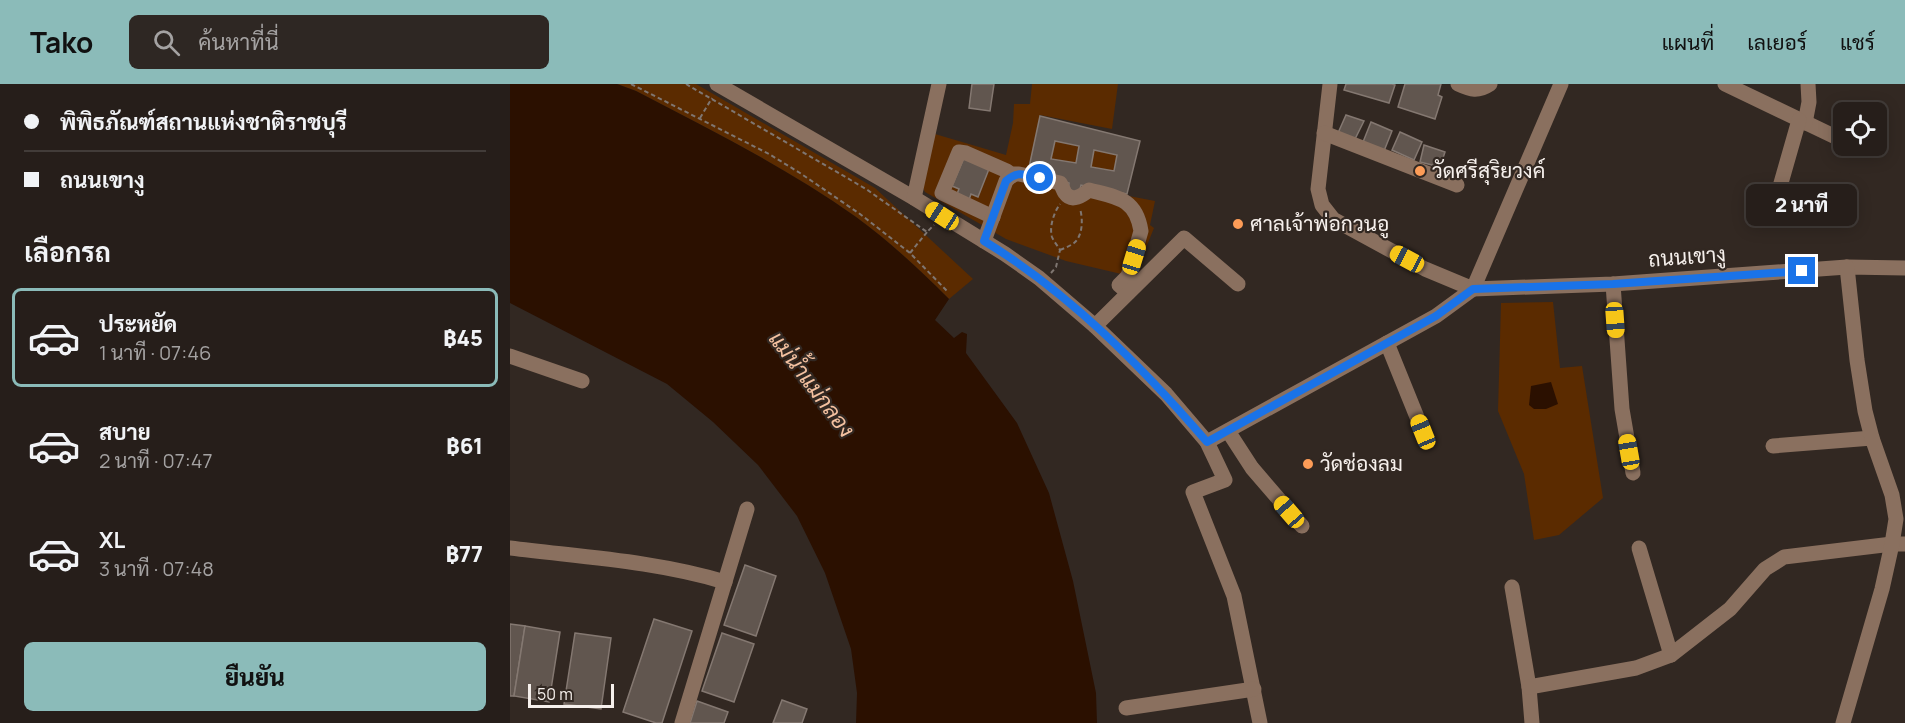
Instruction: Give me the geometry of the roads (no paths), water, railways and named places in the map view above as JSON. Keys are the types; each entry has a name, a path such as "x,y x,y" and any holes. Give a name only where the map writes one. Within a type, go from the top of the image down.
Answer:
{"street":[{"path":"914,198 939,84"},
{"path":"1330,84 1318,189 1322,205 1333,219 1425,269 1473,289"},
{"path":"1458,84 1473,91 1490,84"},
{"path":"1207,442 1436,316 1473,289 1560,84"},
{"path":"1725,84 1833,136"},
{"path":"1777,197 1809,102 1808,84"},
{"path":"714,91 914,198 984,241 1043,282 1095,326 1166,394 1207,442 1225,480 1193,492 1234,596 1260,723"},
{"path":"1324,133 1457,185"},
{"path":"993,217 942,193 959,152 1007,171 1012,176"},
{"path":"984,241 1006,181 1012,176 1019,174 1060,183 1065,193 1071,197 1082,196 1089,190 1123,199 1128,202 1140,224 1141,231 1128,276 1119,285 1128,293"},
{"path":"1095,326 1184,238 1238,284"},
{"path":"1843,723 1879,601 1899,544 1892,495 1865,411 1847,267"},
{"name":"ถนนเขางู","path":"1473,289 1613,284 1847,267 1905,268"},
{"path":"1613,284 1622,409 1633,473"},
{"path":"1387,343 1423,432"},
{"path":"510,356 582,381"},
{"path":"1228,431 1252,468 1302,526"},
{"path":"1773,446 1872,438"},
{"path":"682,723 747,509"},
{"path":"1530,687 1636,668 1671,655 1731,609 1765,569 1784,557 1899,544"},
{"path":"510,548 667,568 725,582"},
{"path":"1639,548 1671,655"},
{"path":"1512,587 1530,687 1532,723"},
{"path":"1126,708 1254,689"}],"water":[{"name":"แม่น้ำแม่กลอง","path":"510,84 617,84 636,91 748,150 830,199 880,236 949,299 935,320 954,338 962,332 967,334 966,353 1017,423 1049,493 1073,581 1096,693 1097,723 856,723 857,693 851,649 825,573 797,516 758,465 713,422 667,384 510,303"},
{"path":"1551,382 1558,404 1546,409 1534,409 1529,405 1531,386"}],"place":[{"name":"วัดศรีสุริยวงค์","path":"1420,171"},
{"name":"ศาลเจ้าพ่อกวนอู","path":"1238,224"},
{"name":"วัดช่องลม","path":"1308,464"}]}
